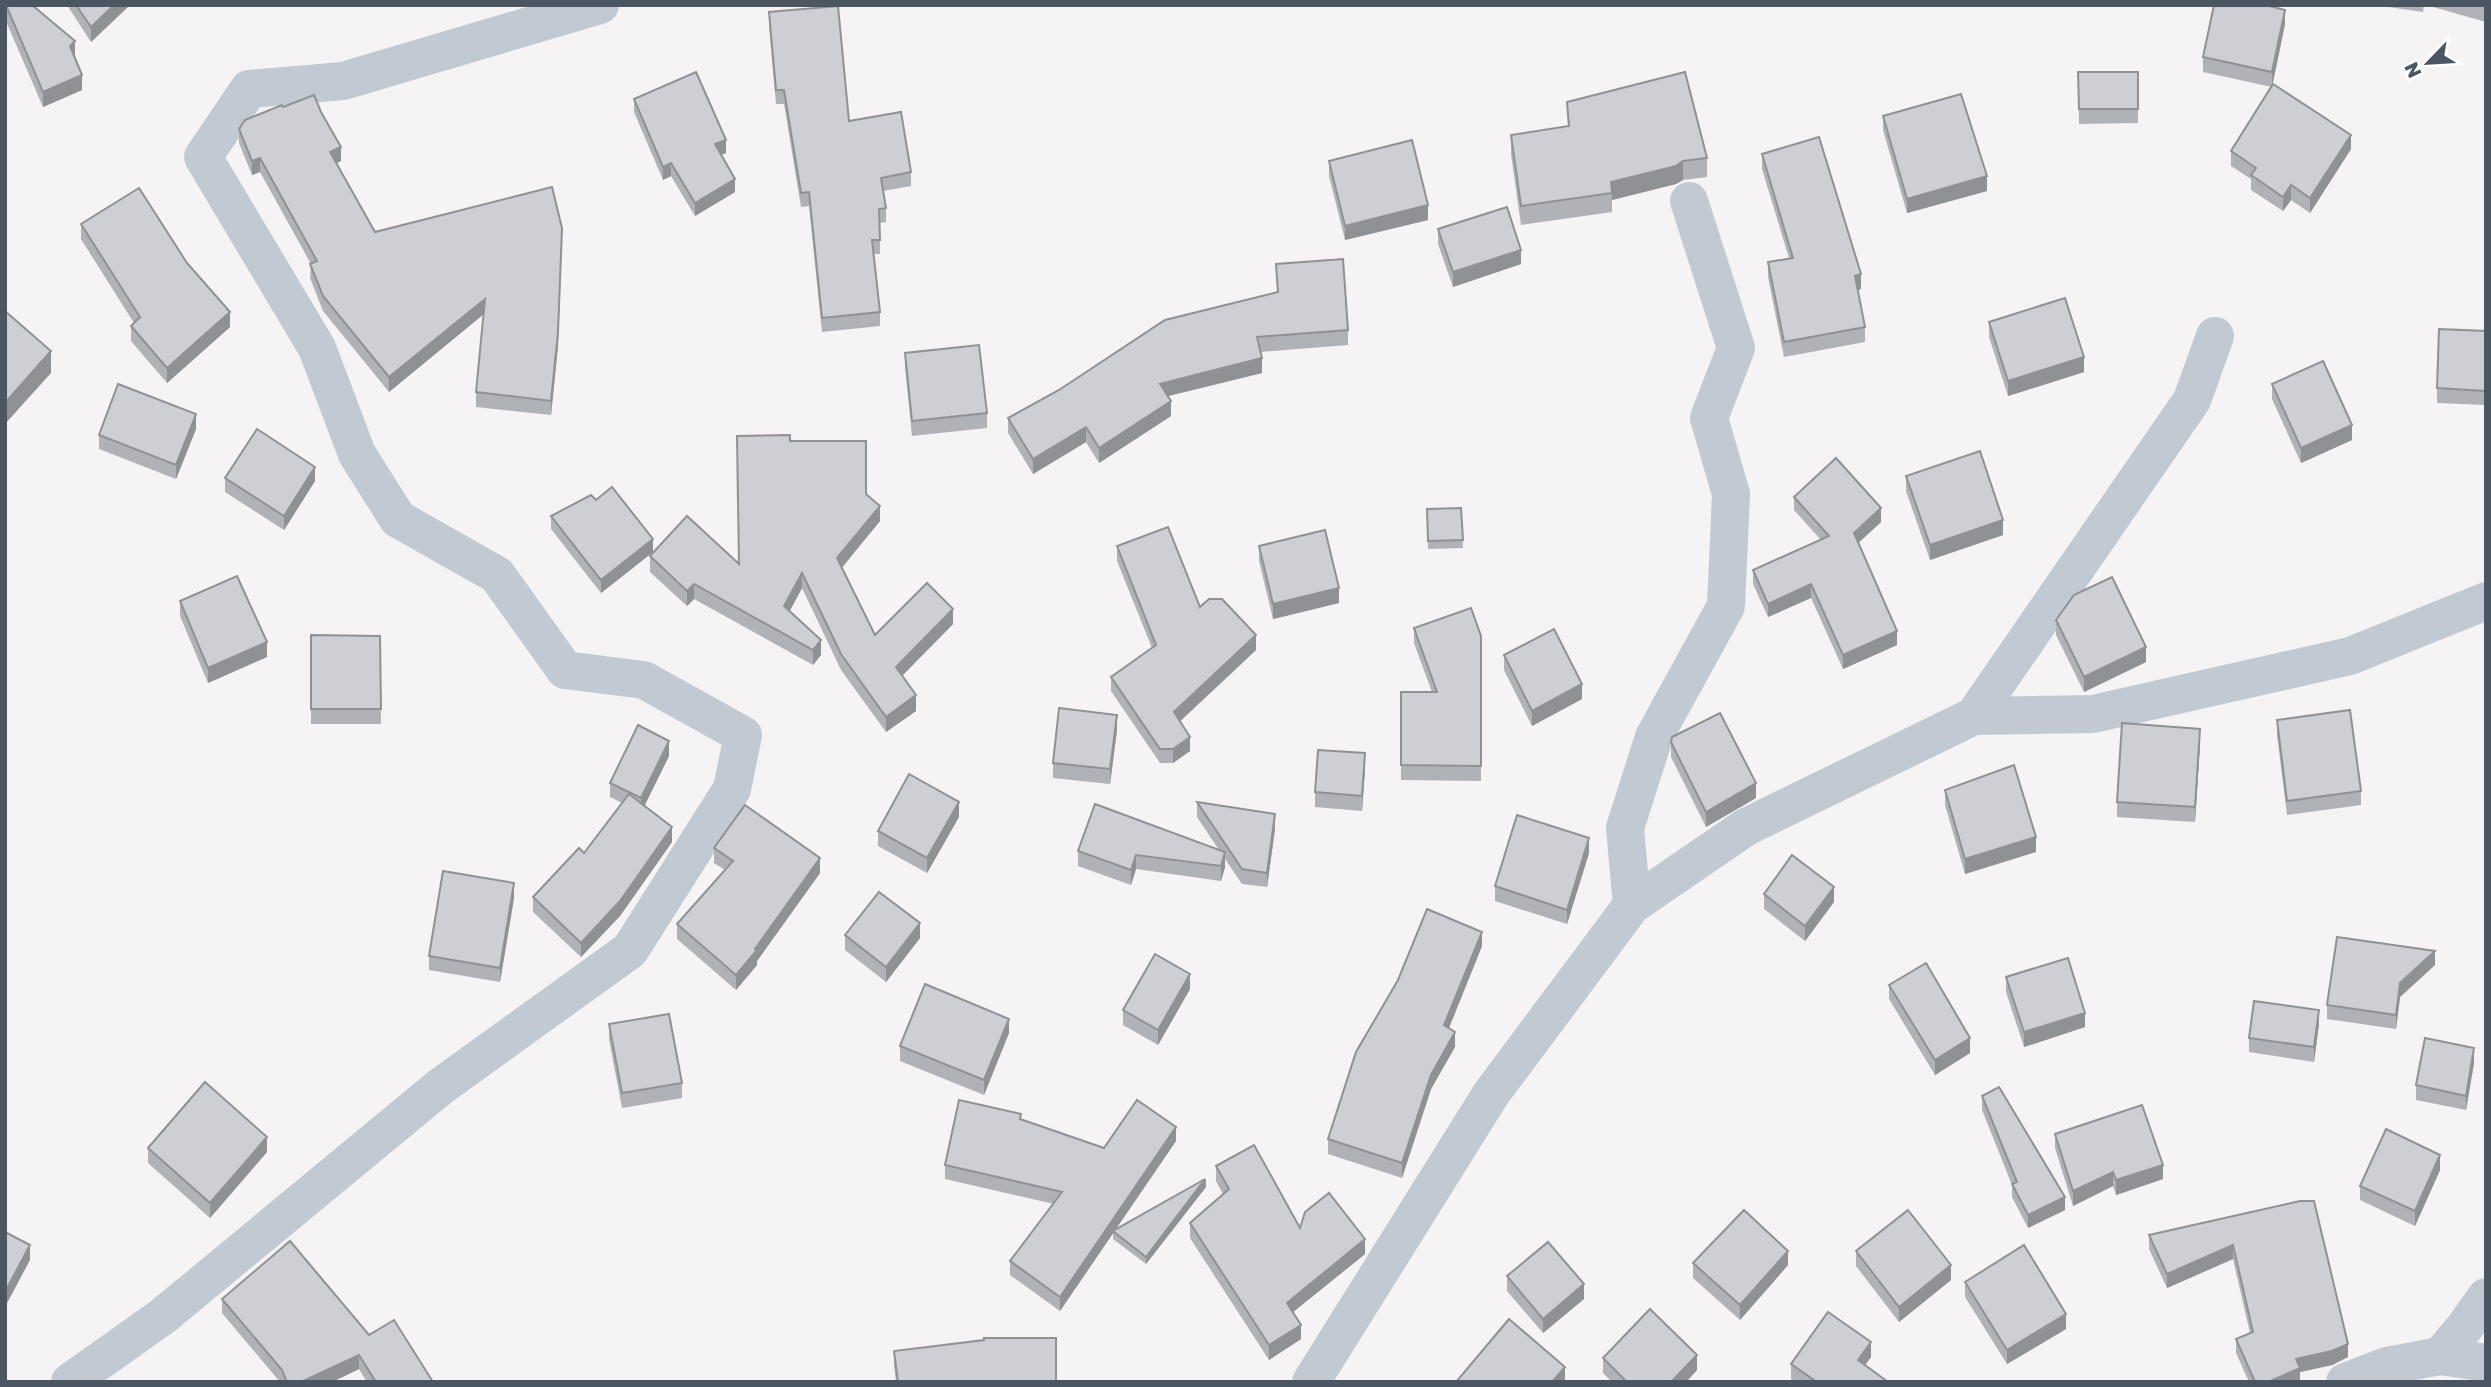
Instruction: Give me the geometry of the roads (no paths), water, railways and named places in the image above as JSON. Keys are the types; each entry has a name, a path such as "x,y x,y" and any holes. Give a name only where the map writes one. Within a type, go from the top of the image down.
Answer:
{"street":[{"path":"70,1382 163,1315 440,1087 630,950 732,789 743,735 644,680 565,670 497,575 398,519 357,454 317,348 203,157 249,89 343,81 600,5"},
{"path":"1632,905 1625,828 1654,737 1726,606 1731,494 1709,418 1736,348 1689,201"},
{"path":"1974,716 2192,400 2215,336"},
{"path":"1311,1382 1490,1094 1632,905 1746,827 1974,716 2093,714 2350,656 2486,601"},
{"path":"2440,1356 2486,1297"},
{"path":"2345,1382 2387,1366 2440,1356 2486,1363"}]}
